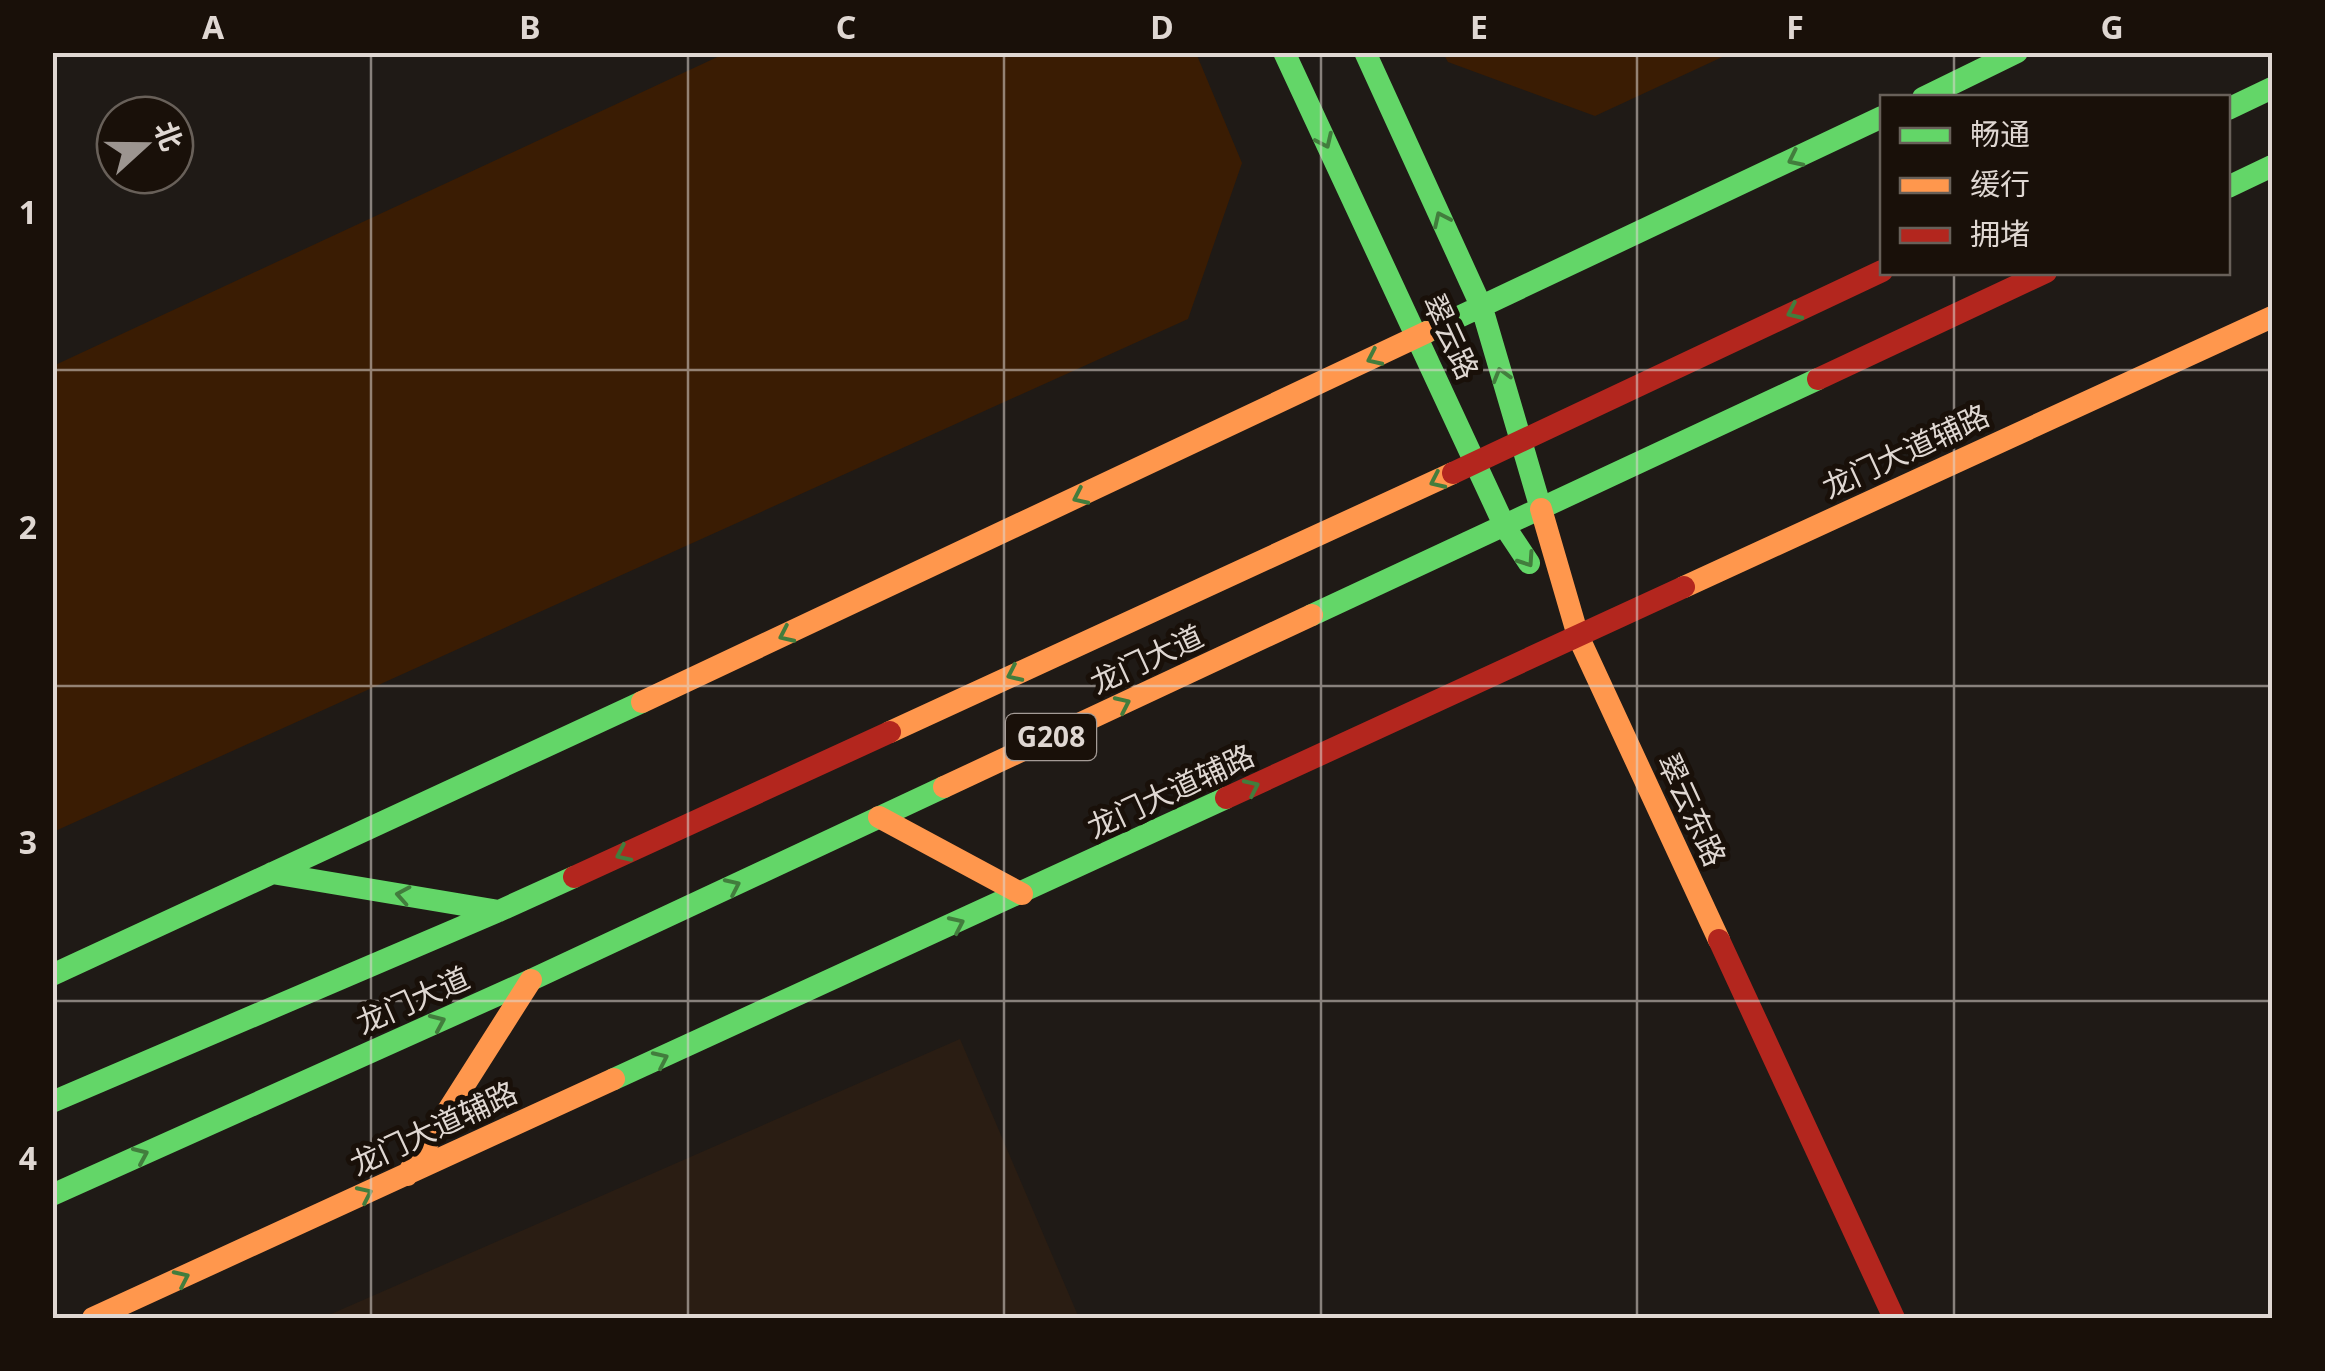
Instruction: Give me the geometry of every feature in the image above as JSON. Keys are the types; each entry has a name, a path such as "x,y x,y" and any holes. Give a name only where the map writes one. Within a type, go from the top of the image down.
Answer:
{"main road":[{"name":"翠云路","path":"1284,52 1505,526 1578,636"},
{"name":"翠云路","path":"1365,52 1482,308"},
{"path":"1929,95 2018,52"},
{"path":"2230,108 2272,88"},
{"path":"52,974 809,624 1880,118"},
{"path":"2230,186 2272,166"},
{"name":"龙门大道","path":"52,1102 499,911 1521,442 1880,272"},
{"name":"龙门大道","path":"52,1195 532,980 2040,275"},
{"name":"翠云东路","path":"1482,308 1578,636 1894,1318"},
{"name":"龙门大道辅路","path":"93,1318 2272,318"},
{"path":"879,817 1022,894"},
{"path":"272,873 499,911"},
{"path":"407,1175 532,980"}],"shaded area":[{"path":"726,53 1196,53 1242,163 1188,319 53,832 53,366"},
{"path":"1443,53 1731,53 1595,116 1448,62"},
{"path":"960,1039 1079,1318 322,1318"}],"traffic: fast":[{"path":"1284,52 1505,527 1529,563"},
{"path":"1365,52 1482,308 1541,509"},
{"path":"1929,95 2017,52"},
{"path":"2230,108 2272,88"},
{"path":"1427,332 1880,118"},
{"path":"2230,186 2272,166"},
{"path":"1312,615 1818,379"},
{"path":"52,975 642,702"},
{"path":"52,1195 531,980 944,787"},
{"path":"614,1079 1226,798"},
{"path":"272,873 499,911"},
{"path":"52,1102 574,877"}],"traffic: slow":[{"path":"1684,587 2272,317"},
{"path":"642,702 1427,332"},
{"path":"890,732 1453,473"},
{"path":"1541,509 1578,636 1719,940"},
{"path":"944,787 1312,615"},
{"path":"879,817 1022,894"},
{"path":"407,1175 531,980"},
{"path":"93,1318 614,1079"}],"traffic: jam":[{"path":"1453,473 1880,272"},
{"path":"1818,379 2040,275"},
{"path":"1226,798 1684,587"},
{"path":"574,877 890,732"},
{"path":"1719,940 1894,1318"}]}
